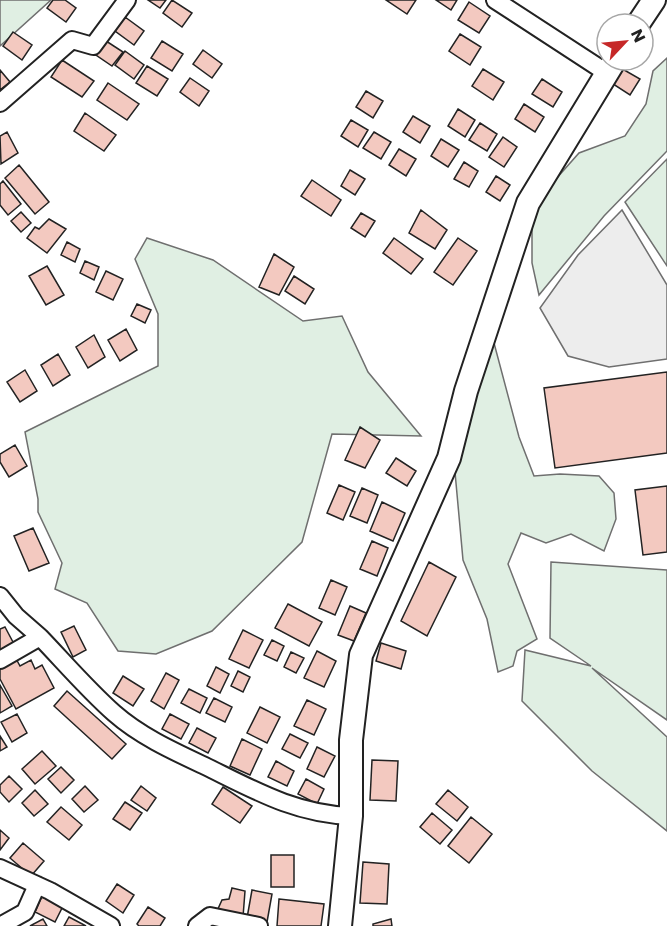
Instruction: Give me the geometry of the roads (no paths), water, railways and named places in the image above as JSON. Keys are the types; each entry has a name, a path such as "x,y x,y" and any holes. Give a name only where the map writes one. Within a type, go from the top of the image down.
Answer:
{"street":[{"path":"0,103 72,40 93,46 127,0"},
{"path":"495,0 595,57"},
{"path":"340,926 351,816 351,740 361,655 449,458 466,391 528,203 607,72"},
{"path":"0,596 16,616 40,637 114,713 162,746 280,803 328,815 351,816"},
{"path":"0,660 40,637"},
{"path":"0,868 37,885 111,926"},
{"path":"0,926 25,912 37,885"},
{"path":"197,926 210,916 259,926"}]}
